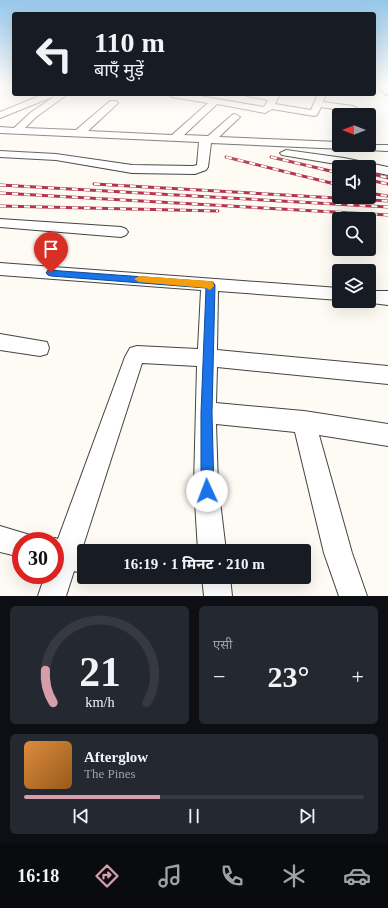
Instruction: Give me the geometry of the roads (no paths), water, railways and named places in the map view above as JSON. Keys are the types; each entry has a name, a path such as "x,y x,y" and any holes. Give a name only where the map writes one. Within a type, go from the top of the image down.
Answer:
{"street":[{"path":"16,131 36,113"},
{"path":"78,134 102,113"},
{"path":"175,138 199,113"},
{"path":"0,154 56,157 132,169 195,170 202,167 208,140 235,117"},
{"path":"0,130 388,148"},
{"path":"239,141 243,148 248,150 286,152 338,160"},
{"path":"376,168 388,171"},
{"path":"0,224 121,232"},
{"path":"0,269 332,294"},
{"path":"210,285 206,413 206,477 211,544"},
{"path":"376,297 388,298"},
{"path":"0,342 40,348"},
{"path":"52,596 68,556 134,358 137,354 208,358 388,375"},
{"path":"206,413 304,422 388,435"},
{"path":"304,422 338,553 353,596"},
{"path":"0,539 12,542"},
{"path":"217,584 218,596"}],"railway":[{"path":"226,157 332,183"},
{"path":"271,157 332,171"},
{"path":"376,175 388,178"},
{"path":"376,181 388,184"},
{"path":"94,184 388,201"},
{"path":"0,185 388,207"},
{"path":"0,193 388,215"},
{"path":"376,194 387,196"},
{"path":"0,206 218,211"}]}
